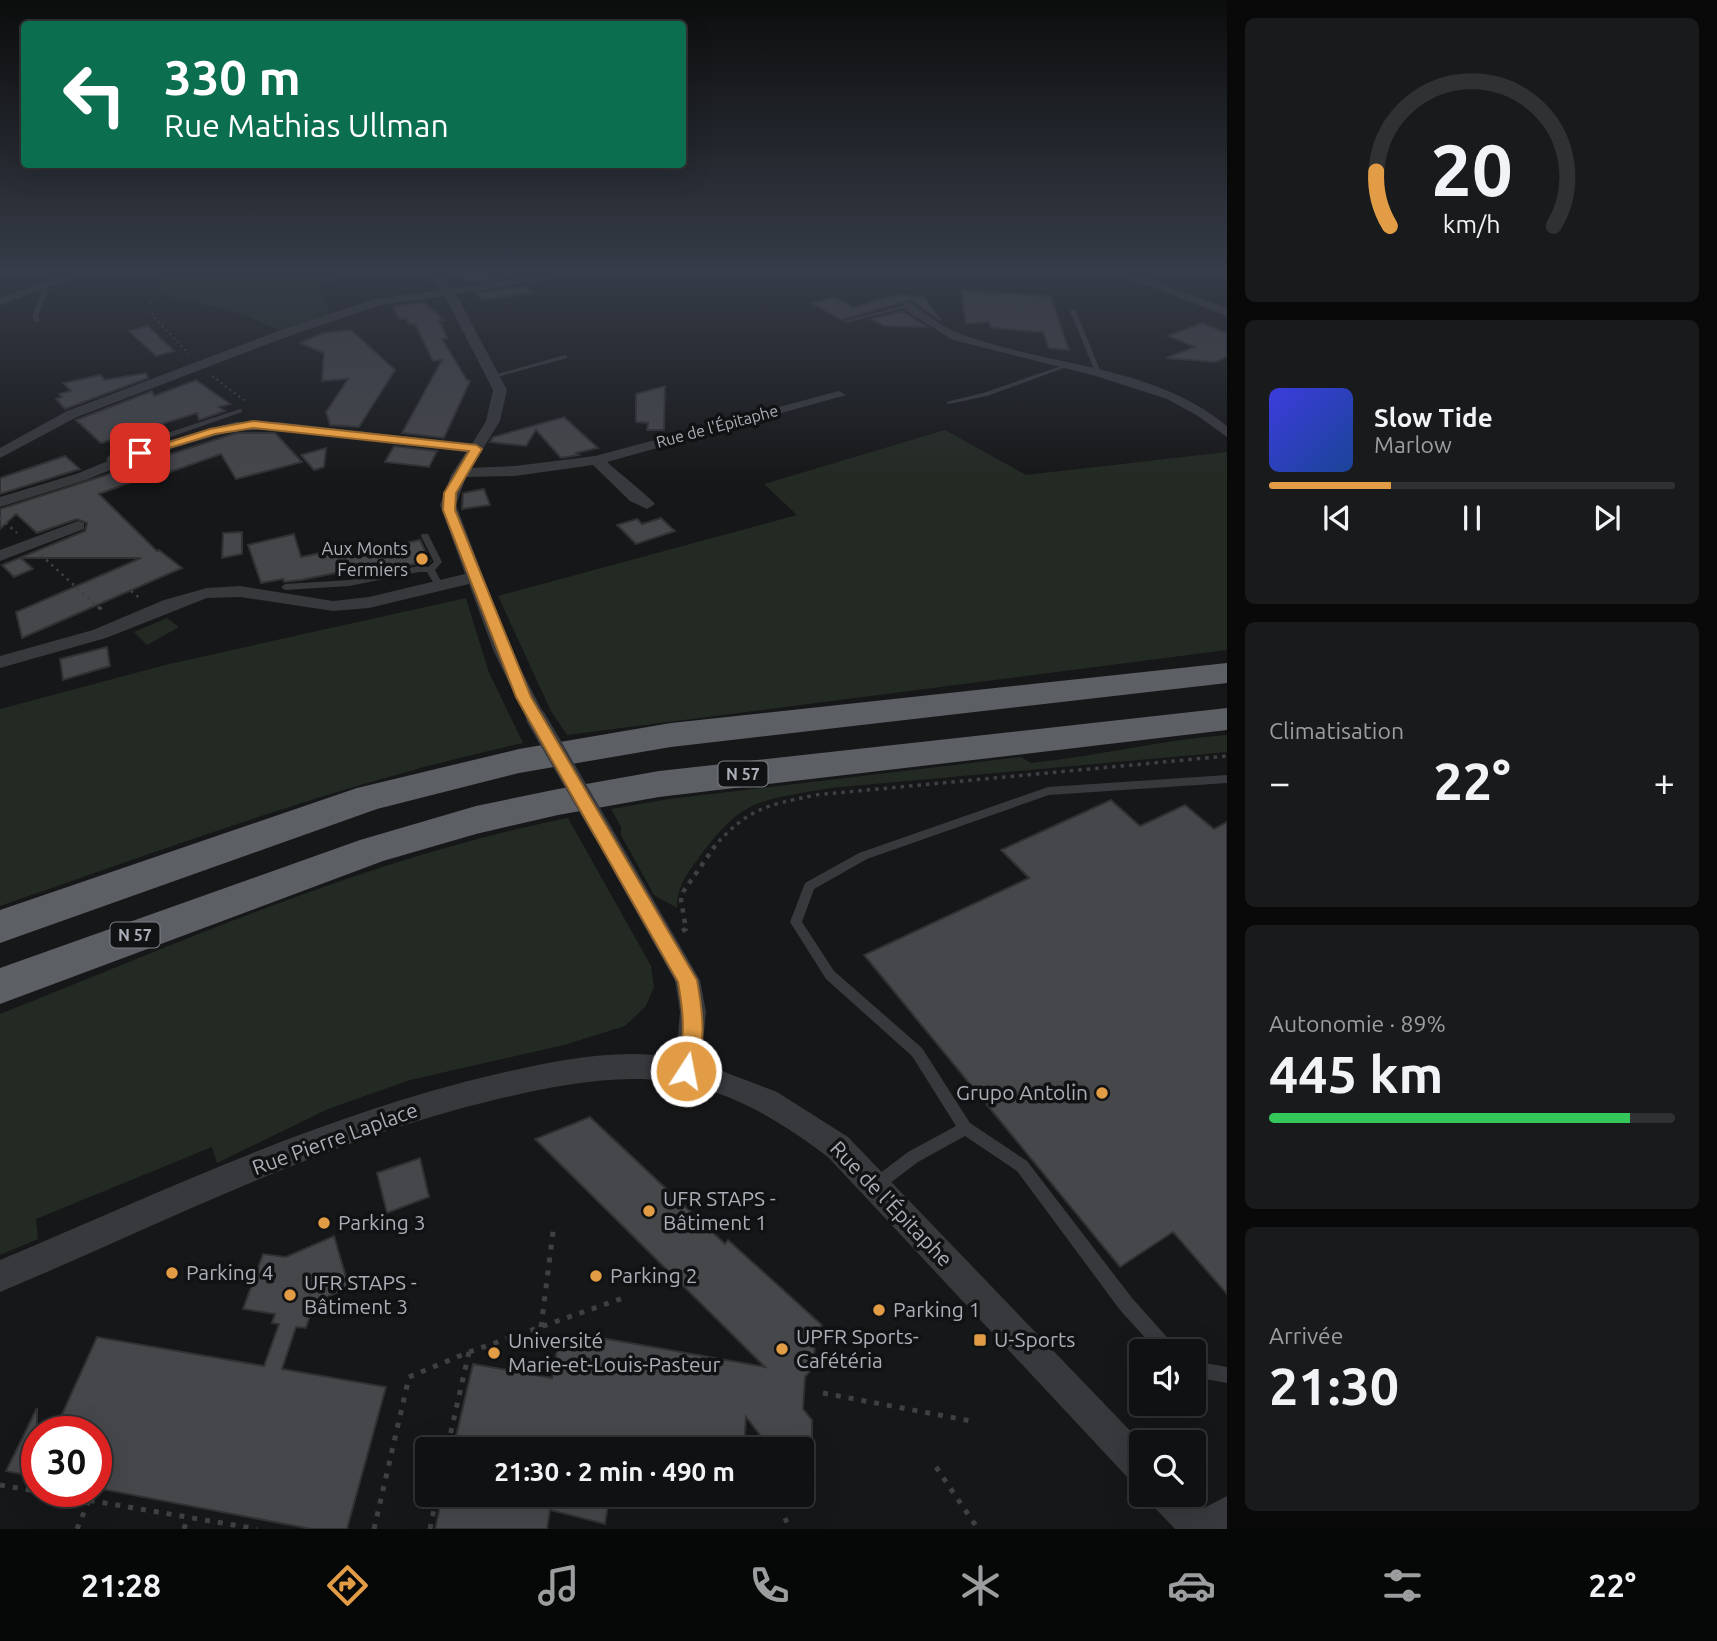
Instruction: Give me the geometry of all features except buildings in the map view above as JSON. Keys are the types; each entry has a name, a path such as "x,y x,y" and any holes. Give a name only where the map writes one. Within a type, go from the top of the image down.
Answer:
{"highway":[{"path":"0,927 370,797 519,761 671,736 1227,673"},
{"name":"N 57","path":"0,986 373,850 476,820 558,802 659,784 1227,719"}],"street":[{"path":"0,454 54,420 269,340"},
{"path":"473,340 500,390 500,407 495,422 460,473 448,505 503,652 536,718 687,980 693,1012 691,1051 686,1071"},
{"path":"972,340 1098,372 1168,396 1199,412 1227,433"},
{"name":"Rue de l'Épitaphe","path":"460,473 514,471 596,460 839,395"},
{"path":"0,502 224,428 272,426 476,449"},
{"path":"596,460 636,498 646,504"},
{"path":"0,556 78,526"},
{"path":"0,662 119,627 167,604 206,593 236,590 262,592 330,607 360,604 434,578 474,578"},
{"name":"Rue Pierre Laplace","path":"0,1276 315,1142 478,1089 556,1074 615,1067 686,1071"},
{"name":"Rue de l'Épitaphe","path":"686,1071 748,1090 789,1111 838,1147 1129,1454"},
{"path":"1179,1507 1199,1529"},
{"path":"1206,1529 1227,1514"}],"lane":[{"path":"1085,340 1098,372"},
{"path":"493,376 565,358"},
{"path":"949,402 985,395 1069,365"},
{"path":"113,463 110,459 116,453 240,411"},
{"path":"285,587 349,583 419,569 434,578 438,562 425,536"},
{"path":"1157,1339 1126,1304 1022,1167 965,1128 917,1052 830,975 796,922 809,886 863,856 1048,791 1227,779"},
{"path":"875,1186 913,1157 965,1128"},
{"path":"1206,1371 1227,1375"}],"path":[{"path":"176,340 199,365 272,426"},
{"path":"0,518 119,627"},
{"path":"663,938 686,929 681,900 683,892 706,856 733,825 760,807 815,795 1227,756"},
{"path":"541,1327 554,1224"},
{"path":"374,1529 410,1377 469,1352 626,1297"},
{"path":"450,1437 469,1352"},
{"path":"823,1393 971,1421"},
{"path":"936,1467 978,1529"},
{"path":"0,1485 21,1489"},
{"path":"112,1504 257,1529"},
{"path":"77,1529 86,1507"},
{"path":"430,1529 434,1507"},
{"path":"184,1529 188,1517"},
{"path":"785,1518 790,1529"}],"shaded area":[{"path":"945,430 1026,475 1227,452 1227,650 567,735 551,711 498,596 797,515 764,484"},
{"path":"466,598 488,670 523,743 390,776 324,796 0,906 0,709 169,664"},
{"path":"167,618 179,627 147,645 134,632"},
{"path":"1227,735 1227,752 830,788 769,800 741,813 714,839 683,882 677,908 654,895 621,835 621,827 611,809 669,799 1021,757 1031,763"},
{"path":"568,818 651,966 654,987 646,1006 625,1026 564,1045 410,1080 328,1109 217,1163 212,1147 36,1219 38,1239 0,1255 0,1014 209,930 350,878 494,835"}],"place":[{"name":"Aux Monts Fermiers","path":"422,559"},
{"name":"Grupo Antolin","path":"1102,1093"},
{"name":"UFR STAPS - Bâtiment 1","path":"649,1211"},
{"name":"Parking 3","path":"324,1223"},
{"name":"Parking 4","path":"172,1273"},
{"name":"Parking 2","path":"596,1276"},
{"name":"UFR STAPS - Bâtiment 3","path":"290,1295"},
{"name":"Parking 1","path":"879,1310"},
{"name":"U-Sports","path":"980,1340"},
{"name":"UPFR Sports- Cafétéria","path":"782,1349"},
{"name":"Université Marie-et-Louis-Pasteur","path":"494,1353"}],"route":[{"path":"140,453 214,431 253,425 476,449 450,493 449,510 503,652 524,697 687,980 693,1012 693,1038 686,1071"}]}
